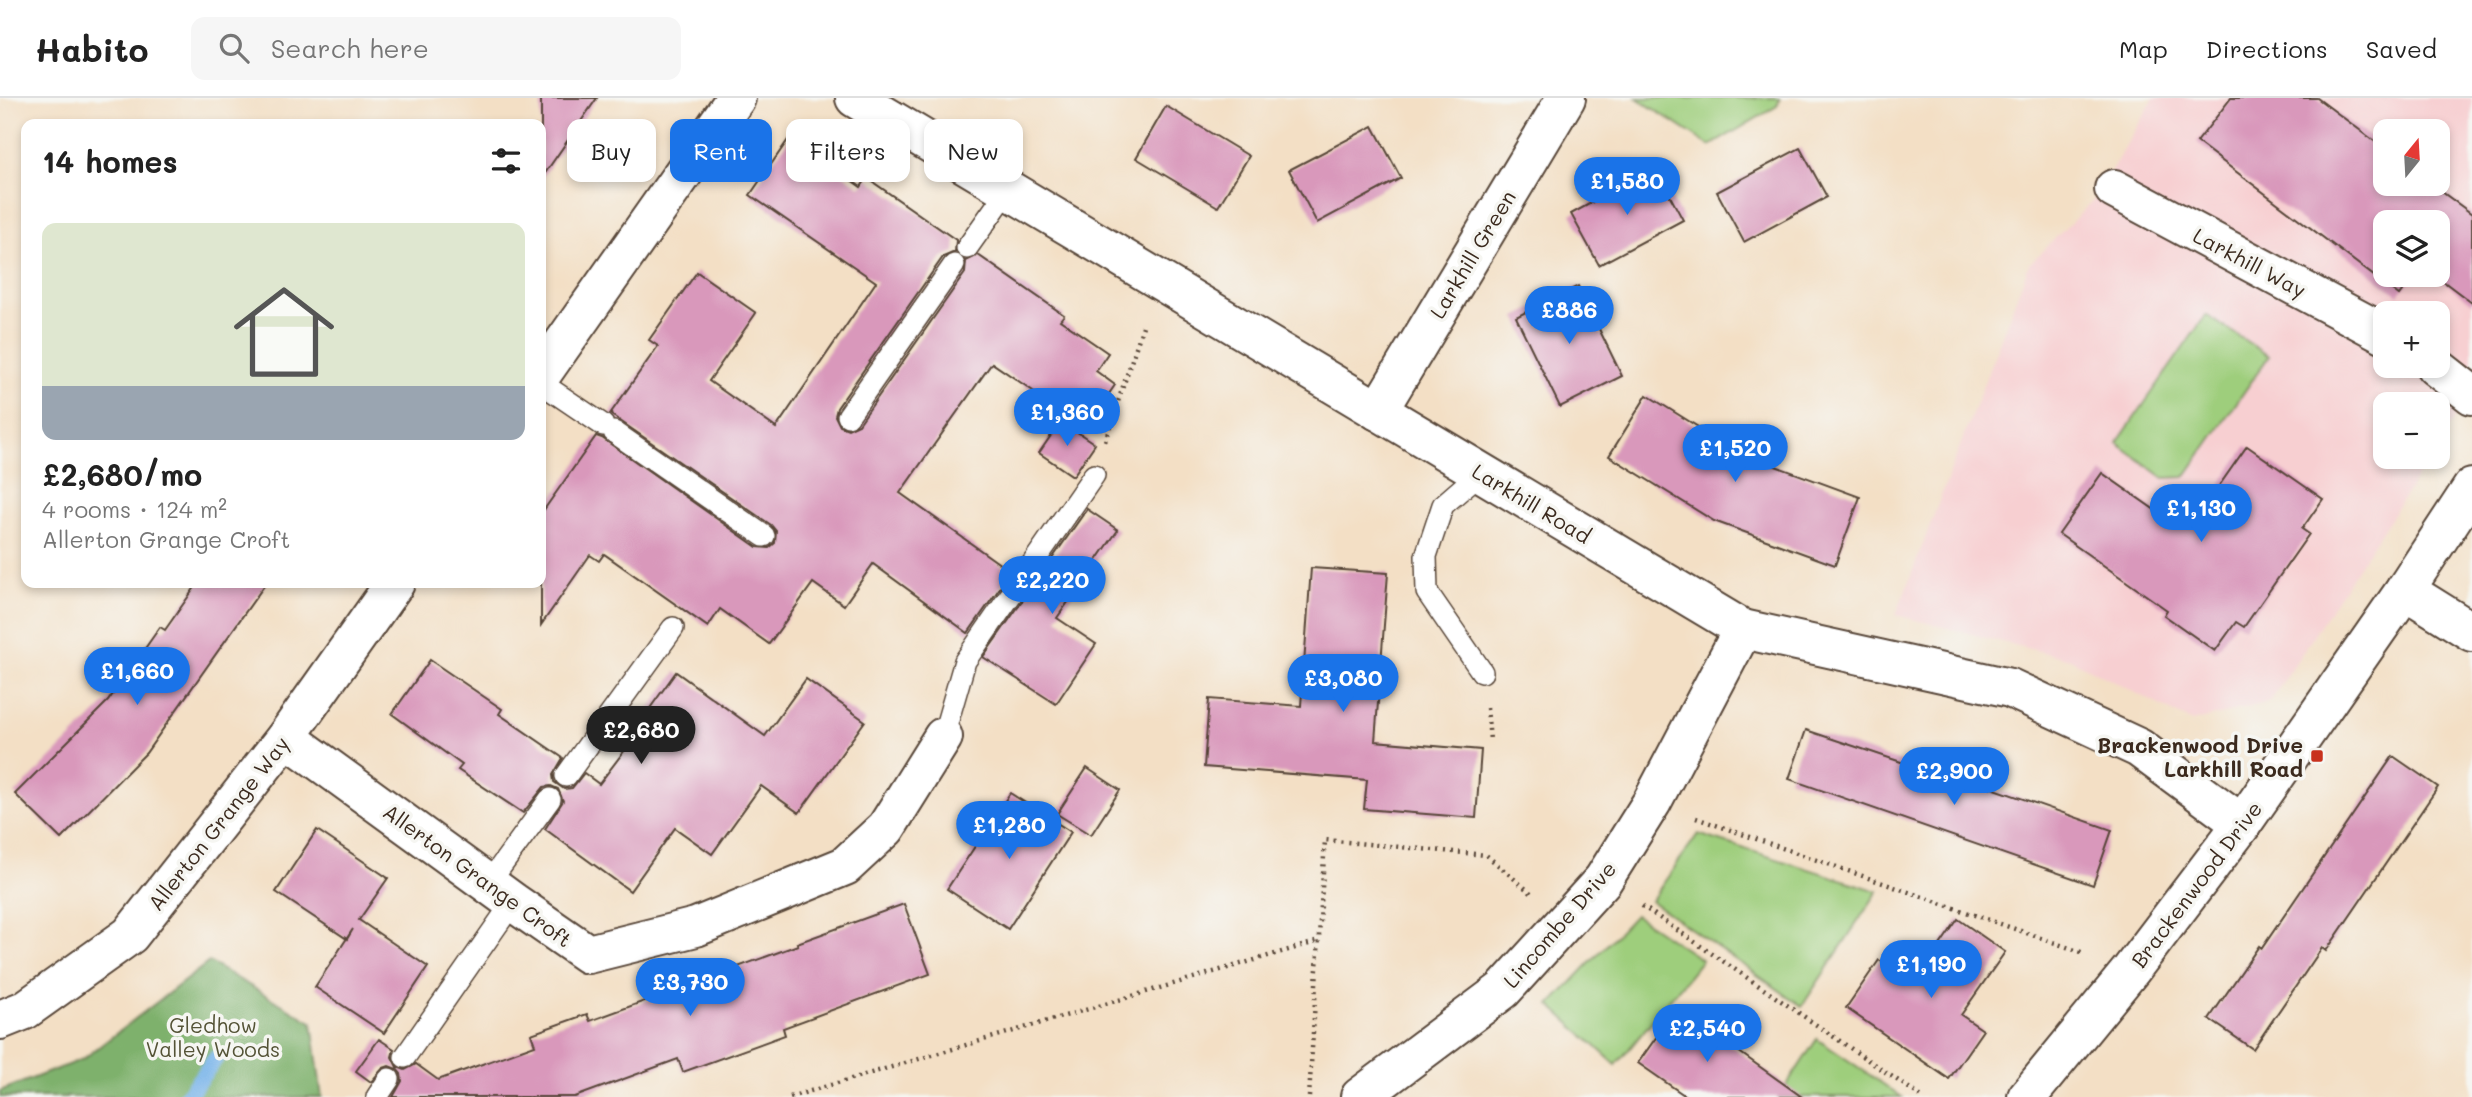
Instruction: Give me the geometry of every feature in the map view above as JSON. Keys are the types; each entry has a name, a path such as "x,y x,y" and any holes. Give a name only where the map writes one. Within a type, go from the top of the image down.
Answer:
{"street":[{"path":"546,367 736,98"},
{"name":"Larkhill Road","path":"855,98 1743,629 2010,688 2139,748 2242,824"},
{"name":"Larkhill Green","path":"1378,411 1566,98"},
{"name":"Larkhill Way","path":"2114,189 2373,328"},
{"path":"2450,378 2472,395"},
{"name":"Brackenwood Drive","path":"2027,1097 2131,970 2242,824 2405,590 2472,488"},
{"name":"Allerton Grange Way","path":"0,1020 25,1010 130,935 286,737 391,588"},
{"path":"2405,590 2472,632"},
{"name":"Lincombe Drive","path":"1360,1097 1503,990 1603,880 1652,803 1743,629"},
{"name":"Allerton Grange Croft","path":"286,737 500,893 589,954 696,927 845,866 886,828 943,737"}],"lane":[{"path":"848,416 1008,190"},
{"path":"546,386 764,536"},
{"path":"1481,472 1443,505 1426,556 1426,580 1427,592 1482,672"},
{"path":"943,737 965,661 1094,475"},
{"path":"566,776 673,628"},
{"path":"405,1057 500,893 550,799"},
{"path":"377,1097 389,1079"}],"path":[{"path":"1094,475 1158,279"},
{"path":"1652,803 2131,970"},
{"path":"1309,1097 1325,840 1486,855 1565,921"},
{"path":"1603,880 1922,1097"},
{"path":"790,1097 1319,941"}],"shaded area":[{"path":"2154,98 2472,98 2472,392 2450,426 2450,392 2373,392 2373,469 2422,469 2270,702 2192,722 2070,659 1896,615 2029,264 2093,201"}],"green space":[{"path":"1637,98 1780,98 1777,106 1710,146"},
{"path":"2206,315 2269,356 2185,477 2164,478 2117,443"},
{"path":"1698,834 1878,891 1802,1006 1651,901"},
{"path":"1635,915 1702,960 1616,1065 1550,1005"},
{"name":"Gledhow Valley Woods","path":"209,962 312,1022 322,1097 0,1097 0,1091 83,1059"},
{"path":"1817,1039 1902,1097 1779,1097"}],"building":[{"path":"541,98 597,98 582,119 567,119 567,141 546,172 546,119 541,119"},
{"path":"2231,98 2317,98 2373,140 2373,196 2447,196 2472,214 2472,303 2450,286 2450,210 2373,210 2373,275 2197,142"},
{"path":"1166,106 1249,156 1218,207 1136,158"},
{"path":"1373,126 1401,178 1317,223 1289,170"},
{"path":"786,143 786,182 854,182 861,187 864,182 873,182 956,240 955,252 943,257 837,408 835,416 840,426 848,429 859,424 965,273 966,261 978,255 1064,315 1060,320 1108,353 1096,371 1115,385 1086,427 992,363 900,493 1011,572 968,633 873,564 844,605 813,583 769,644 720,609 708,627 604,554 599,561 590,555 541,625 541,588 546,588 546,507 596,436 757,547 769,548 775,543 776,531 771,525 610,414 658,346 649,340 697,272 756,313 709,381 776,428 876,282 750,195 759,182 772,182 772,163"},
{"path":"1800,148 1827,197 1744,242 1717,192"},
{"path":"1655,168 1683,220 1599,265 1571,214"},
{"path":"1578,286 1622,376 1560,407 1516,317"},
{"path":"2388,287 2405,287 2399,295"},
{"path":"1647,395 1740,453 1860,497 1835,565 1714,521 1609,456"},
{"path":"1061,421 1095,444 1073,476 1039,453"},
{"path":"2247,446 2323,499 2302,529 2309,534 2244,627 2236,622 2215,651 2164,615 2167,610 2059,534 2102,473 2172,522 2186,502 2200,513"},
{"path":"1087,509 1118,530 1057,618 1096,644 1056,704 983,657"},
{"path":"1311,568 1388,573 1375,741 1481,750 1476,818 1364,809 1367,780 1204,767 1209,699 1301,706"},
{"path":"194,588 262,588 146,753 61,839 15,794 108,701 160,627 165,630"},
{"path":"430,660 502,709 499,714 563,758 553,775 554,782 564,789 572,788 584,773 599,784 647,721 643,718 676,672 765,736 806,679 865,721 799,813 761,786 712,854 675,828 630,891 545,829 563,801 558,789 544,787 523,813 458,770 462,765 392,714"},
{"path":"1806,730 1907,764 1909,759 2112,830 2093,885 1789,779"},
{"path":"2393,756 2438,787 2326,951 2322,948 2253,1049 2209,1019 2259,946 2262,948"},
{"path":"1087,768 1120,790 1091,835 1057,814"},
{"path":"1010,793 1071,832 1008,929 947,889"},
{"path":"317,830 388,878 359,920 428,967 384,1033 315,987 347,939 276,892"},
{"path":"904,904 930,974 783,1028 785,1035 683,1072 678,1059 575,1097 393,1097 402,1081 397,1069 389,1066 383,1068 371,1082 356,1071 379,1039 394,1049 392,1057 397,1067 405,1070 416,1064 438,1080 535,1045 531,1034 587,1014 590,1021"},
{"path":"1958,919 2005,952 1961,1015 1983,1030 1949,1079 1846,1008 1879,960 1914,983"},
{"path":"1677,1008 1802,1097 1687,1097 1638,1063"}],"waterway":[{"path":"186,1097 216,1058"}],"place":[{"name":"Brackenwood Drive Larkhill Road","path":"2317,756"}]}
